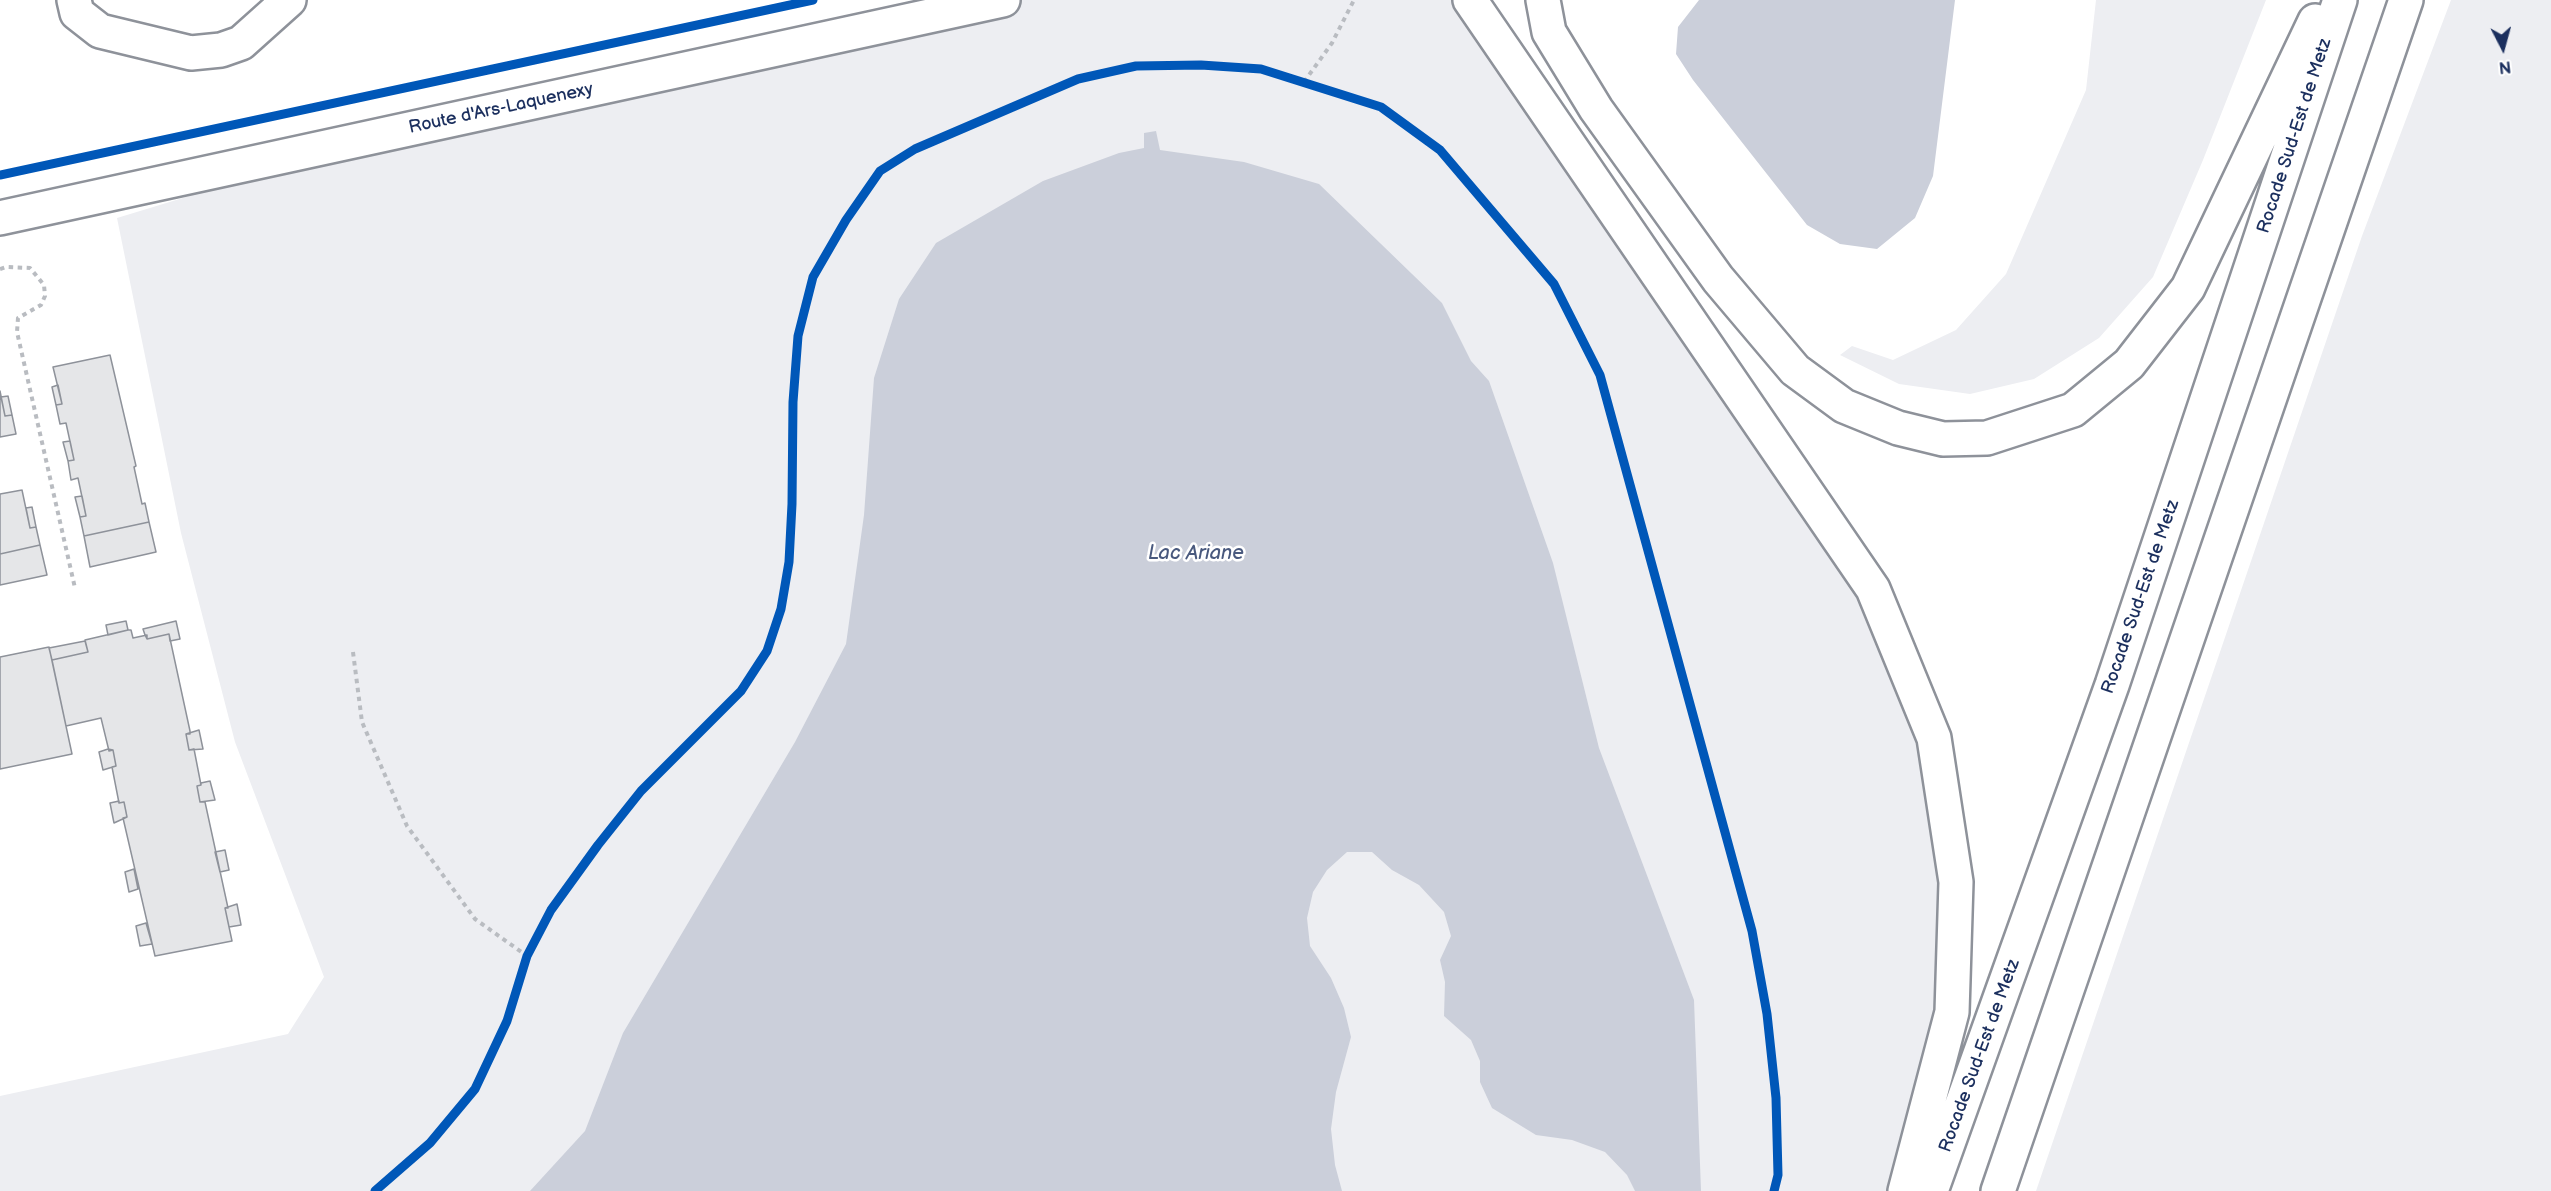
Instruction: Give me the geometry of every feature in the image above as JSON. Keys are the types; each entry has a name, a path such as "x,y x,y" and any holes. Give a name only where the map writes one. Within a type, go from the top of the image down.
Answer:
{"main road":[{"path":"74,0 77,13 100,31 191,53 221,50 241,43 289,0"},
{"name":"Route d'Ars-Laquenexy","path":"0,218 1003,0"},
{"path":"1470,0 1873,589 1934,738 1956,882 1952,1012 1905,1191"},
{"path":"1544,0 1549,32 1596,109 1718,279 1795,370 1844,406 1898,428 1943,439 1987,438 2073,410 2129,364 2188,288 2324,0"},
{"name":"Rocade Sud-Est de Metz","path":"1931,1191 2112,685 2340,0"},
{"path":"1998,1191 2406,0"}],"path":[{"path":"1304,82 1332,43 1354,0"},
{"path":"375,1191 430,1143 475,1089 507,1021 527,956 551,910 598,845 641,791 741,691 767,651 781,609 789,562 793,402 798,336 813,277 846,219 880,171 915,149 1078,80 1136,66 1201,64 1261,69 1381,107 1440,150 1554,284 1600,375 1752,931 1767,1014 1776,1098 1778,1175 1774,1191"},
{"path":"0,269 30,268 44,285 45,296 41,305 18,318 17,332 75,588"},
{"path":"353,652 362,722 407,826 475,919 527,956"}],"shaded area":[{"path":"1003,0 1470,0 1873,589 1934,738 1952,1012 1899,1191 0,1191 0,1096 288,1034 324,977 235,742 181,533 117,218 403,131"},
{"path":"2096,0 2266,0 2203,160 2153,277 2099,338 2034,379 1970,394 1899,384 1840,355 1852,346 1893,360 1956,330 2006,274 2086,90"},
{"path":"2451,0 2551,0 2551,1191 2036,1191 2362,236"}],"water":[{"path":"1699,0 1955,0 1933,176 1915,218 1877,249 1840,244 1807,225 1693,80 1676,54 1678,27"},
{"name":"Lac Ariane","path":"1156,131 1160,150 1244,162 1319,184 1442,303 1471,361 1489,381 1553,563 1599,748 1694,1000 1701,1191 1635,1191 1627,1175 1605,1152 1572,1140 1536,1135 1492,1108 1480,1082 1480,1061 1471,1040 1444,1016 1445,982 1440,960 1451,936 1444,912 1419,885 1392,870 1372,852 1347,852 1327,870 1313,892 1307,918 1310,946 1331,978 1344,1008 1351,1037 1336,1092 1331,1129 1335,1165 1342,1191 530,1191 585,1131 623,1033 795,742 846,644 864,515 874,378 899,299 936,243 1043,181 1119,153 1144,148 1144,133"}],"building":[{"path":"110,355 136,466 134,467 142,504 145,503 149,522 84,536 80,517 86,516 78,478 71,480 68,461 74,460 66,423 60,424 56,405 62,404 53,367"},
{"path":"58,385 62,404 56,405 52,387"},
{"path":"0,391 5,416 12,415 16,434 0,437"},
{"path":"8,396 12,415 5,416 1,397"},
{"path":"70,441 74,460 68,461 63,442"},
{"path":"22,490 30,528 36,527 40,545 0,554 0,494"},
{"path":"82,496 86,516 80,517 75,497"},
{"path":"32,507 36,527 30,528 26,508"},
{"path":"149,522 156,552 90,567 84,536"},
{"path":"40,545 47,575 0,585 0,554"},
{"path":"126,621 128,630 108,635 106,625"},
{"path":"176,621 180,639 170,641 169,634 147,639 143,629"},
{"path":"131,630 133,638 147,635 147,639 169,634 190,731 190,734 186,734 189,750 194,749 201,785 197,786 200,802 205,802 228,908 225,908 232,941 155,956 123,818 127,817 124,802 119,803 112,767 116,766 113,750 109,751 101,718 66,726 52,660 88,652 85,640"},
{"path":"85,641 88,652 52,660 49,648"},
{"path":"49,647 72,754 0,769 0,657"},
{"path":"199,730 203,749 189,750 186,734"},
{"path":"113,750 116,766 103,770 99,752"},
{"path":"210,781 215,800 200,802 197,786"},
{"path":"119,801 119,803 124,802 127,817 114,823 110,803"},
{"path":"225,850 229,870 220,872 215,852"},
{"path":"134,869 138,889 129,892 125,872"},
{"path":"237,904 241,925 229,927 225,908"},
{"path":"146,923 152,944 140,946 136,926"}],"cycle path":[{"path":"0,175 813,0"},
{"path":"375,1191 430,1143 475,1089 507,1021 527,956 551,910 598,845 641,791 741,691 767,651 781,609 789,562 793,402 798,336 813,277 846,220 880,171 915,149 1078,79 1136,66 1201,65 1261,69 1381,107 1440,150 1554,284 1600,375 1752,931 1767,1014 1776,1098 1778,1175 1774,1191"}]}
